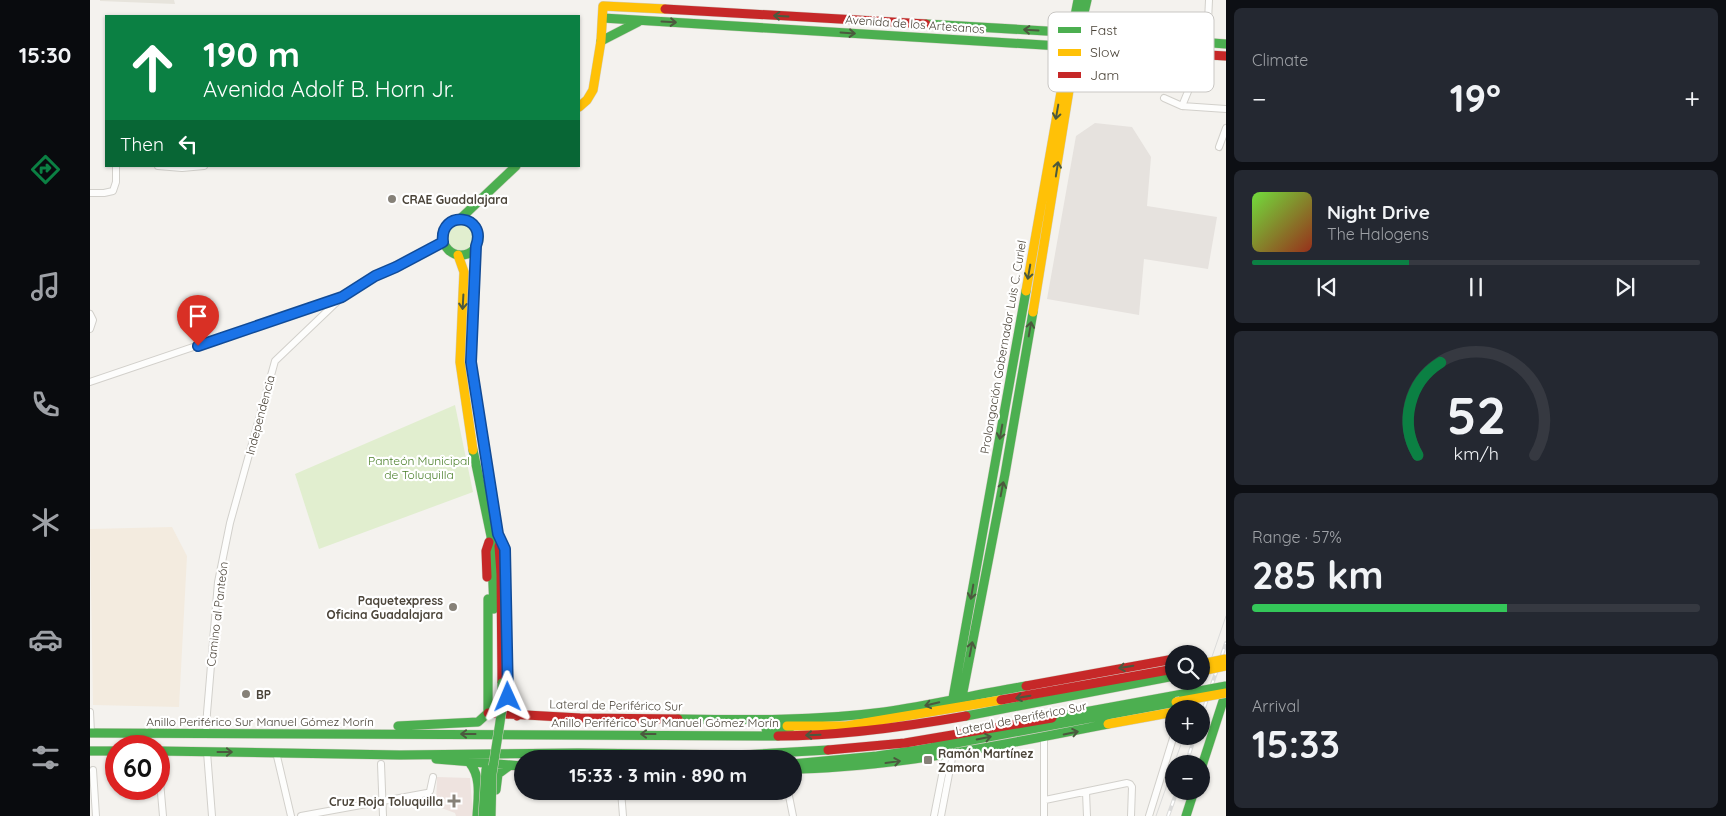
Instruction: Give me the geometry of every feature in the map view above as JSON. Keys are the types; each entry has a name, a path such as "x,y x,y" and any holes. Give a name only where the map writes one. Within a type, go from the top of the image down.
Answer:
{"main road":[{"path":"623,0 641,8"},
{"name":"Prolongación Gobernador Luis C. Curiel","path":"1083,12 1087,0"},
{"path":"580,107 593,90 601,41 603,3"},
{"name":"Avenida de los Artesanos","path":"603,3 641,8 1048,30"},
{"path":"727,25 729,13"},
{"path":"800,30 801,17"},
{"name":"Avenida de los Artesanos","path":"603,18 1048,45"},
{"path":"601,41 640,21"},
{"name":"Prolongación Gobernador Luis C. Curiel","path":"958,698 1065,92"},
{"path":"460,219 515,167"},
{"path":"484,196 476,214 474,225 478,235 471,362 494,535 498,684 502,709 492,774 491,816"},
{"path":"474,225 465,220 455,220 446,226 442,236 448,250 458,255 468,253 476,246"},
{"path":"458,255 464,272 460,362 473,450 494,535 505,549 508,697 510,708 516,716"},
{"path":"300,733 340,728 464,724 478,722 488,713 488,574 486,551 494,535"},
{"path":"1210,662 1226,659"},
{"path":"744,720 785,720 882,712 1165,661"},
{"path":"1210,669 1226,666"},
{"name":"Lateral de Periférico Sur","path":"791,727 846,726 886,721 1165,671"},
{"name":"Anillo Periférico Sur Manuel Gómez Morín","path":"90,733 808,736 903,727 991,713 1165,678"},
{"path":"484,816 485,773 498,684"},
{"path":"170,751 400,755 578,753 742,755 800,753 905,743 1226,686"},
{"path":"1206,755 1226,693"},
{"name":"Lateral de Periférico Sur","path":"1201,700 1226,693"},
{"path":"489,697 498,700 508,697"},
{"name":"Lateral de Periférico Sur","path":"802,763 877,756 1165,708"},
{"name":"Lateral de Periférico Sur","path":"488,713 516,716 744,720"},
{"path":"802,768 847,767 950,754 1044,738 1165,714"},
{"path":"744,720 791,727"},
{"path":"697,735 791,727"},
{"path":"905,743 959,742"},
{"path":"400,755 514,766"},
{"path":"469,762 476,771 477,816"},
{"path":"496,816 498,774 509,766"},
{"path":"477,794 482,787 488,785 491,786 496,794"},
{"path":"1186,816 1191,800"}],"street":[{"path":"1182,106 1188,92"},
{"path":"1164,98 1182,106 1226,109"},
{"path":"1219,146 1226,128"},
{"path":"90,193 113,191 116,182 116,167"},
{"path":"170,167 193,167"},
{"name":"Independencia","path":"238,496 275,361 342,297 375,276 443,242"},
{"path":"90,382 342,297"},
{"path":"90,314 93,320 90,329"},
{"name":"Camino al Panteón","path":"206,734 218,582 230,523 238,496"},
{"path":"90,712 90,733"},
{"path":"1044,738 1044,816"},
{"path":"1149,816 1171,745"},
{"path":"207,752 212,816"},
{"path":"276,752 291,816"},
{"path":"934,816 950,754"},
{"path":"941,816 950,754"},
{"path":"381,764 383,816"},
{"path":"92,770 96,816"},
{"path":"301,816 428,793 433,777"},
{"path":"1045,800 1127,783 1130,784 1130,816"},
{"path":"1086,792 1087,816"},
{"path":"161,800 162,816"},
{"path":"622,800 623,816"},
{"path":"790,800 793,816"}],"shaded area":[{"path":"100,0 174,0 175,4 100,1"},
{"path":"1095,123 1132,127 1151,157 1147,206 1217,217 1208,269 1144,259 1139,315 1047,299 1076,136"},
{"path":"172,527 187,556 179,707 93,705 90,529"},
{"name":"Cruz Roja Toluquilla","path":"437,777 470,778 473,816 456,816 455,813 436,806"}],"green space":[{"path":"461,225 470,229 474,238 470,247 461,251 452,247 448,238 452,229"},
{"name":"Panteón Municipal de Toluquilla","path":"455,405 473,492 319,549 295,474"}],"tram line":[{"path":"1197,700 1226,616"},
{"path":"1177,755 1181,745"},
{"path":"1156,816 1165,790"}],"railway":[{"path":"1207,700 1226,643"},
{"path":"1189,755 1192,745"},
{"path":"1168,816 1174,800"}],"traffic: fast":[{"path":"1076,12 1078,0"},
{"path":"1084,12 1087,0"},
{"path":"603,18 1048,45"},
{"path":"601,41 638,22"},
{"path":"926,24 1048,31"},
{"path":"1214,43 1226,44"},
{"path":"460,219 515,167"},
{"path":"461,219 474,224 479,237 474,250 461,255 448,250 443,237 448,224 461,219"},
{"path":"476,246 471,362 499,546"},
{"path":"953,698 1026,291"},
{"path":"962,697 1005,474 1033,312"},
{"path":"473,450 491,536 494,609"},
{"path":"488,599 488,713"},
{"path":"966,716 1165,678"},
{"path":"491,816 492,774 502,709 502,683"},
{"path":"678,719 781,719 858,715 902,709 1026,686"},
{"path":"1183,694 1226,686"},
{"path":"1206,755 1226,692"},
{"path":"1052,718 1183,694"},
{"path":"802,763 919,750 1165,704"},
{"path":"398,726 478,722 488,713"},
{"path":"802,769 878,764 916,759 1108,724"},
{"path":"766,729 791,727"},
{"path":"90,733 778,736"},
{"path":"937,743 959,742"},
{"path":"170,751 400,755 578,753 742,755 828,750"},
{"path":"90,751 105,751"},
{"path":"436,759 514,765"},
{"path":"469,762 478,781 477,816"},
{"path":"496,790 498,774 509,766"},
{"path":"483,816 486,769"},
{"path":"1186,816 1191,800"}],"traffic: slow":[{"path":"580,106 587,100 593,90 601,41 603,6 665,9"},
{"path":"1026,291 1061,92"},
{"path":"1033,312 1069,92"},
{"path":"458,255 464,272 460,362 473,450"},
{"path":"1210,662 1226,659"},
{"path":"1210,669 1226,666"},
{"path":"1184,700 1188,690"},
{"path":"1187,700 1226,693"},
{"path":"787,726 846,726 1001,700"},
{"path":"1108,724 1165,714"}],"traffic: jam":[{"path":"665,9 926,24"},
{"path":"1214,55 1226,56"},
{"path":"487,577 486,551 489,542"},
{"path":"499,546 502,683"},
{"path":"1026,686 1165,661"},
{"path":"1001,700 1165,671"},
{"path":"507,676 509,703 517,716"},
{"path":"488,713 580,718 678,719"},
{"path":"778,736 802,736 872,730 966,716"},
{"path":"828,750 905,743 1052,718"}],"place":[{"name":"CRAE Guadalajara","path":"392,199"},
{"name":"Paquetexpress Oficina Guadalajara","path":"453,607"},
{"name":"BP","path":"246,694"},
{"name":"Ramón Martínez Zamora","path":"928,760"},
{"name":"Cruz Roja Toluquilla","path":"454,801"}],"route":[{"path":"198,346 342,297 375,276 443,242 442,236 446,226 455,220 465,220 474,225 477,230 478,241 476,246 471,362 498,534 505,549 508,697"}]}
